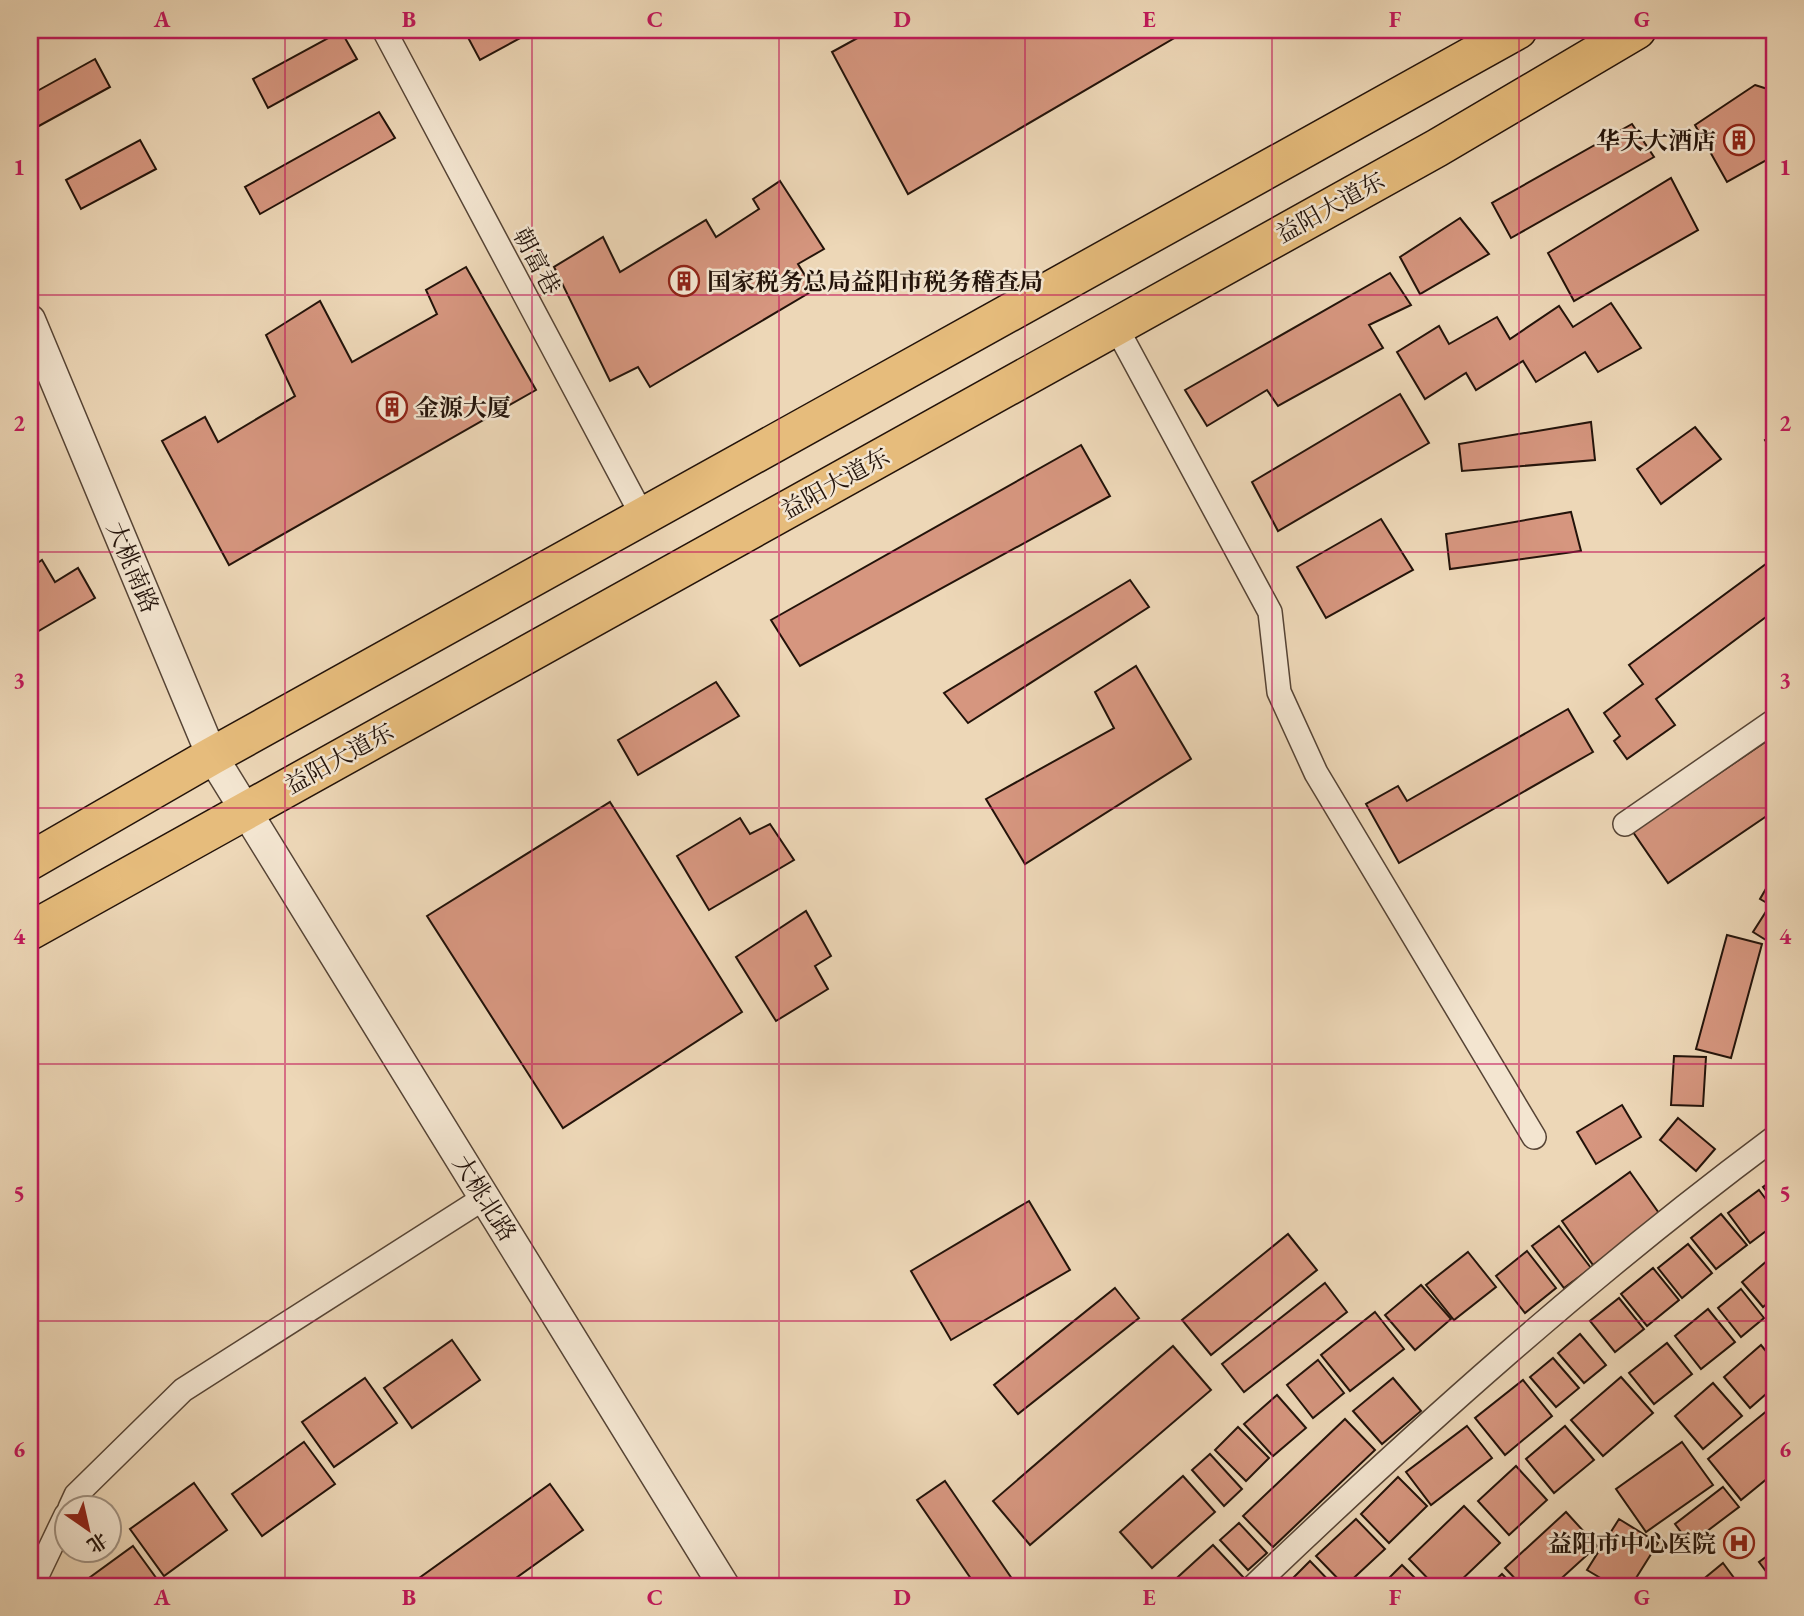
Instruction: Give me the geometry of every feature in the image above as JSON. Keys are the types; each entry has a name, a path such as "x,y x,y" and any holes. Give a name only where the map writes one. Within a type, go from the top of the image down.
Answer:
{"main road":[{"path":"30,861 212,756 1518,30"},
{"name":"益阳大道东","path":"30,931 1437,148 1637,30"}],"street":[{"name":"朝富巷","path":"384,30 643,517"},
{"name":"大桃南路","path":"30,320 212,756 245,810"},
{"path":"1116,327 1270,612 1279,692 1316,773 1534,1137"},
{"path":"1625,824 1774,721"},
{"name":"大桃北路","path":"245,810 724,1586"},
{"path":"1254,1586 1392,1454 1518,1345 1703,1191 1774,1138"},
{"path":"77,1494 183,1390 484,1198"},
{"path":"32,1586 52,1544"}],"building":[{"path":"464,30 535,30 480,60"},
{"path":"872,30 1188,30 908,194 832,52"},
{"path":"341,31 357,59 268,108 253,79"},
{"path":"95,59 110,87 37,127 30,113 30,95"},
{"name":"华天大酒店","path":"1755,85 1774,91 1774,156 1727,182 1695,125"},
{"path":"379,112 395,138 260,214 245,187"},
{"path":"1632,124 1654,157 1511,238 1492,203"},
{"path":"140,140 156,169 81,209 66,180"},
{"path":"1671,178 1698,230 1574,301 1548,253"},
{"name":"国家税务总局益阳市税务稽查局","path":"780,181 824,249 798,264 814,290 650,387 638,367 610,381 554,267 603,237 620,272 706,220 716,237 759,209 753,199"},
{"path":"1460,218 1489,254 1420,294 1400,257"},
{"name":"金源大厦","path":"466,267 536,390 229,565 162,441 205,417 218,442 295,396 266,335 320,301 352,362 437,314 426,290"},
{"path":"1390,273 1411,305 1369,325 1383,348 1278,406 1267,390 1207,426 1185,390"},
{"path":"1611,303 1641,348 1598,372 1585,352 1536,382 1523,361 1476,390 1466,373 1425,399 1397,352 1439,326 1449,344 1497,317 1510,339 1559,306 1573,327"},
{"path":"1400,394 1429,443 1278,531 1252,482"},
{"path":"1591,422 1595,460 1462,471 1459,444"},
{"path":"1695,427 1721,459 1661,504 1637,469"},
{"path":"1774,434 1774,454 1765,440"},
{"path":"1081,445 1110,496 800,666 771,620"},
{"path":"1571,512 1581,551 1450,569 1446,534"},
{"path":"1381,519 1413,570 1326,618 1297,567"},
{"path":"1774,558 1774,611 1656,699 1675,725 1627,759 1614,741 1620,736 1604,713 1643,684 1629,665"},
{"path":"42,560 55,582 78,568 95,598 30,636 30,568"},
{"path":"1130,580 1149,607 968,723 944,693"},
{"path":"1136,666 1191,759 1025,864 986,799 1114,728 1095,692"},
{"path":"716,682 739,716 638,775 618,740"},
{"path":"1568,709 1593,752 1399,863 1366,804 1398,786 1407,801"},
{"path":"1774,736 1774,811 1668,883 1633,832"},
{"path":"610,802 742,1012 563,1128 427,916"},
{"path":"740,818 750,834 770,824 794,860 709,910 677,856"},
{"path":"1774,875 1774,907 1760,899"},
{"path":"1767,910 1774,915 1774,945 1753,932"},
{"path":"806,911 831,956 815,966 828,989 776,1021 736,957"},
{"path":"1727,935 1762,944 1731,1058 1696,1049"},
{"path":"1674,1056 1706,1057 1703,1106 1671,1105"},
{"path":"1622,1105 1641,1137 1596,1164 1577,1132"},
{"path":"1678,1118 1715,1149 1696,1171 1660,1140"},
{"path":"1630,1172 1661,1216 1593,1265 1562,1221"},
{"path":"1774,1179 1774,1201 1763,1187"},
{"path":"1759,1190 1774,1210 1774,1225 1750,1243 1728,1213"},
{"path":"1029,1201 1070,1270 951,1340 911,1271"},
{"path":"1721,1214 1747,1245 1716,1269 1691,1238"},
{"path":"1559,1226 1591,1268 1564,1288 1532,1246"},
{"path":"1288,1234 1317,1270 1211,1355 1182,1320"},
{"path":"1688,1244 1712,1273 1682,1298 1658,1268"},
{"path":"1527,1251 1556,1288 1525,1313 1496,1276"},
{"path":"1468,1252 1496,1287 1454,1320 1426,1285"},
{"path":"1774,1255 1774,1298 1763,1307 1742,1282"},
{"path":"1653,1268 1679,1300 1647,1326 1621,1294"},
{"path":"1325,1283 1347,1312 1244,1392 1222,1364"},
{"path":"1421,1285 1451,1319 1415,1350 1385,1315"},
{"path":"1115,1288 1139,1318 1018,1414 994,1385"},
{"path":"1741,1289 1764,1318 1741,1337 1718,1308"},
{"path":"1619,1298 1644,1329 1615,1352 1590,1321"},
{"path":"1708,1309 1735,1342 1701,1369 1675,1336"},
{"path":"1375,1312 1404,1349 1350,1391 1321,1355"},
{"path":"1580,1334 1606,1365 1584,1383 1558,1353"},
{"path":"452,1340 480,1380 412,1428 384,1388"},
{"path":"1667,1343 1692,1374 1654,1404 1629,1373"},
{"path":"1761,1345 1774,1361 1774,1387 1750,1408 1724,1377"},
{"path":"1173,1346 1211,1390 1030,1545 993,1501"},
{"path":"1553,1358 1579,1388 1556,1407 1530,1377"},
{"path":"1318,1360 1344,1393 1313,1418 1287,1385"},
{"path":"1621,1377 1653,1413 1603,1456 1571,1420"},
{"path":"365,1378 397,1423 334,1467 302,1422"},
{"path":"1393,1378 1421,1411 1382,1444 1353,1411"},
{"path":"1523,1380 1552,1416 1505,1455 1475,1418"},
{"path":"1713,1383 1742,1416 1703,1449 1675,1416"},
{"path":"1277,1395 1306,1428 1273,1456 1244,1424"},
{"path":"1774,1405 1774,1473 1741,1500 1708,1459"},
{"path":"1345,1419 1375,1450 1273,1547 1243,1516"},
{"path":"1467,1426 1492,1458 1431,1505 1406,1472"},
{"path":"1565,1426 1594,1460 1554,1493 1526,1459"},
{"path":"1238,1427 1269,1458 1246,1481 1215,1450"},
{"path":"304,1442 335,1484 262,1536 232,1494"},
{"path":"1682,1442 1713,1485 1646,1532 1616,1489"},
{"path":"1210,1454 1242,1489 1224,1506 1192,1470"},
{"path":"1516,1466 1547,1500 1509,1535 1478,1501"},
{"path":"1183,1476 1215,1512 1152,1568 1120,1532"},
{"path":"1398,1477 1427,1506 1389,1543 1361,1514"},
{"path":"945,1481 1017,1586 976,1586 917,1500"},
{"path":"194,1483 227,1530 164,1576 130,1529"},
{"path":"550,1484 583,1530 505,1586 408,1586"},
{"path":"1723,1487 1739,1507 1690,1544 1675,1524"},
{"path":"1464,1506 1500,1543 1455,1586 1435,1586 1409,1559"},
{"path":"1566,1512 1597,1546 1553,1586 1522,1586 1505,1568"},
{"path":"1356,1519 1385,1549 1345,1586 1316,1556"},
{"path":"1619,1519 1658,1543 1631,1586 1614,1586 1587,1570"},
{"path":"1239,1523 1267,1553 1248,1570 1220,1540"},
{"path":"1213,1545 1244,1578 1235,1586 1168,1586"},
{"path":"133,1546 162,1586 78,1586 108,1564 122,1564 122,1554"},
{"path":"1774,1551 1774,1582 1759,1562"},
{"path":"1310,1561 1334,1586 1285,1586"},
{"path":"1723,1563 1740,1586 1695,1586"},
{"path":"1402,1565 1423,1586 1381,1586"},
{"path":"1502,1574 1514,1586 1489,1586"}],"place":[{"name":"华天大酒店","path":"1739,140"},
{"name":"国家税务总局益阳市税务稽查局","path":"684,281"},
{"name":"金源大厦","path":"392,407"},
{"name":"益阳市中心医院","path":"1739,1543"}]}
